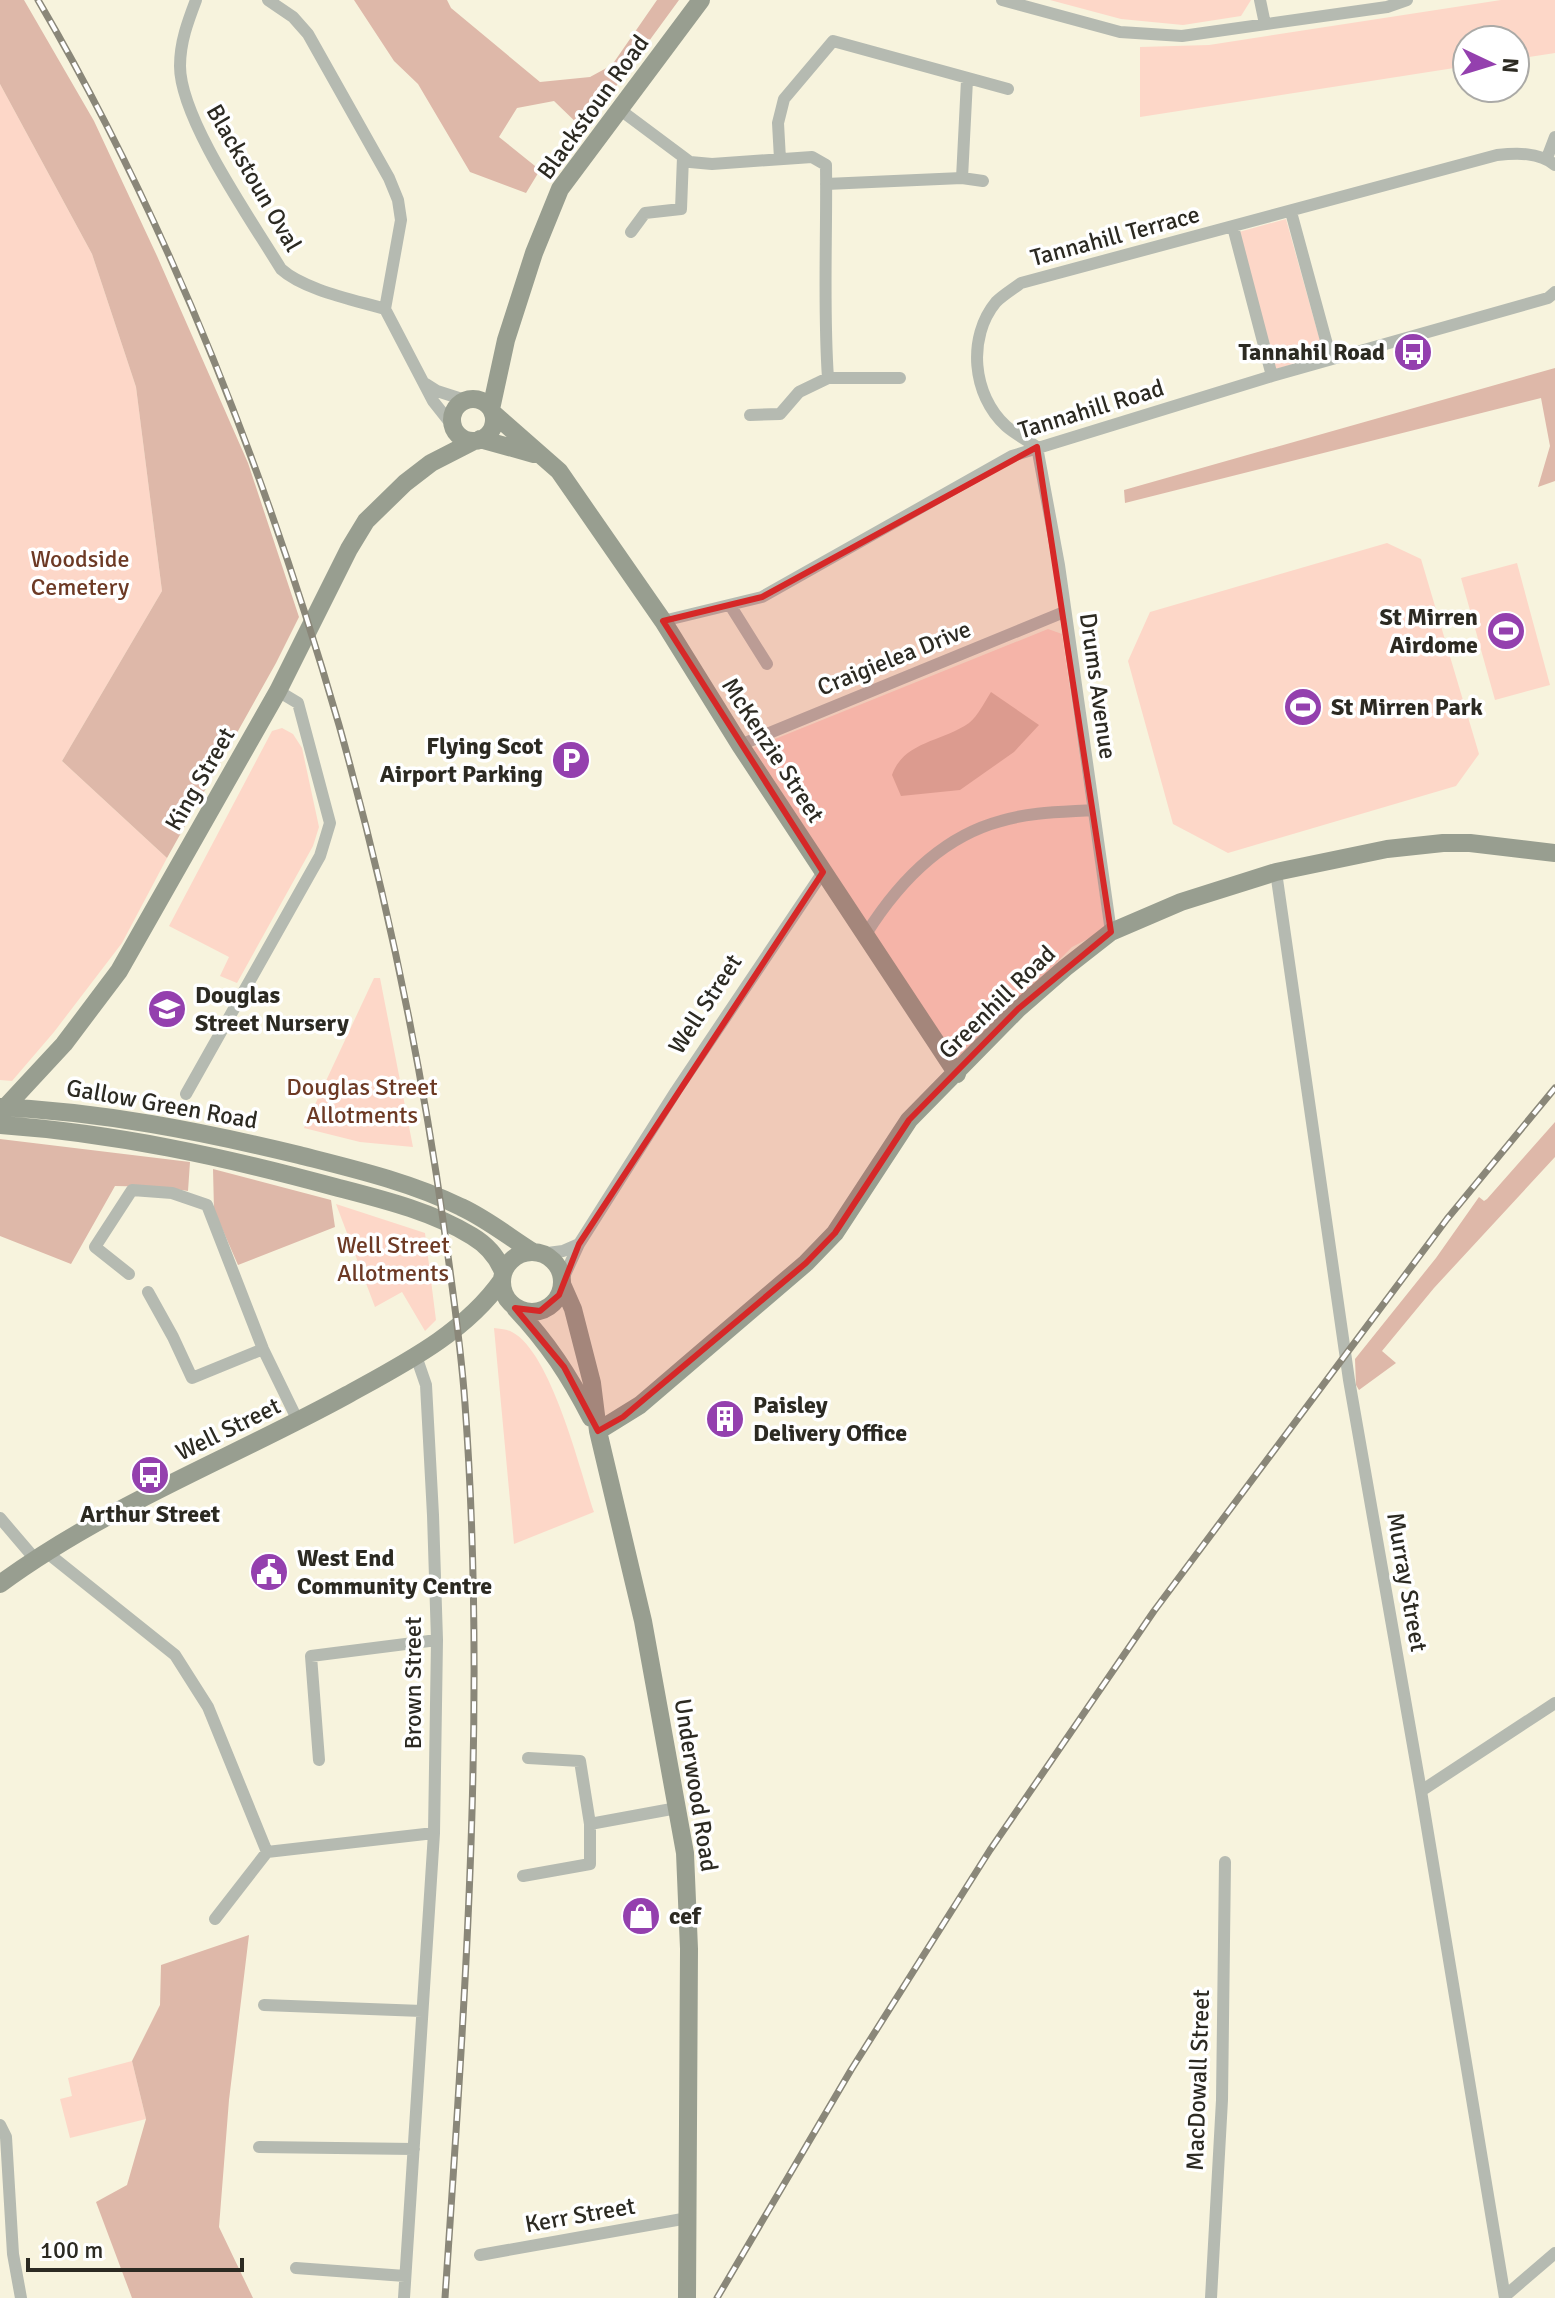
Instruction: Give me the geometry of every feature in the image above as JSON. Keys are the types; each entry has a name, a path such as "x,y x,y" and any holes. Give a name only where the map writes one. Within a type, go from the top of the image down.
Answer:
{"street":[{"name":"Blackstoun Oval","path":"196,0 184,32 180,65 183,94 233,190 281,269 303,283 385,309"},
{"path":"268,0 293,17 308,34 389,178 398,200 401,220 385,309 423,382 433,401 462,438 477,440 490,431 494,419 484,402 437,391 423,382"},
{"name":"Blackstoun Road","path":"468,399 491,373 506,340 534,253 560,189 701,0"},
{"path":"1002,0 1120,32 1182,36 1387,7 1407,0"},
{"path":"1260,0 1265,24"},
{"path":"780,159 778,123 784,99 833,41 1008,89"},
{"path":"962,178 967,80"},
{"path":"619,109 690,162 712,164 812,157 826,165 824,319 828,378"},
{"path":"1551,162 1555,137"},
{"name":"Tannahill Terrace","path":"1037,447 1005,425 983,393 976,355 980,327 997,301 1021,283 1497,155 1518,153 1551,162"},
{"path":"631,232 645,213 681,209 683,157"},
{"path":"826,184 962,178 983,181"},
{"path":"1291,212 1331,359"},
{"name":"Tannahill Terrace","path":"1233,227 1272,376"},
{"name":"Tannahill Road","path":"663,621 762,597 1012,456 1272,376 1548,298 1555,292"},
{"name":"Blackstoun Road","path":"492,411 506,340"},
{"path":"750,415 780,414 799,392 828,378 900,378"},
{"path":"453,427 454,409 468,399"},
{"name":"McKenzie Street","path":"492,411 559,471 663,621 740,745 957,1074"},
{"name":"King Street","path":"431,463 453,427"},
{"name":"McKenzie Street","path":"477,440 519,448 544,458"},
{"name":"King Street","path":"0,1110 64,1044 142,935 278,691 366,521 431,463 477,440"},
{"name":"Drums Avenue","path":"1037,447 1059,565 1111,932"},
{"path":"730,605 767,664"},
{"name":"Craigielea Drive","path":"740,745 1064,612"},
{"path":"186,1094 320,856 330,823 298,703 278,691"},
{"path":"866,934 884,905 921,865 962,835 1001,820 1093,810"},
{"name":"Greenhill Road","path":"598,1431 640,1405 806,1263 835,1233 909,1120 1018,1009 1111,932 1181,902 1276,872 1387,849 1443,843 1555,853"},
{"name":"Well Street","path":"562,1282 579,1244 676,1091 823,872"},
{"name":"Murray Street","path":"1276,872 1349,1380 1505,2297"},
{"name":"Gallow Green Road","path":"0,1110 65,1110 159,1123 364,1172 423,1190 461,1207 537,1253"},
{"name":"Gallow Green Road","path":"0,1125 108,1137 213,1156 362,1194 435,1218 472,1236 493,1252 502,1276"},
{"path":"129,1274 95,1247 132,1190 172,1193 207,1205 263,1349 298,1421"},
{"path":"537,1253 554,1262 562,1282 559,1295 549,1307 540,1311 523,1311 514,1307 505,1296 502,1276 515,1257 537,1253 563,1251 579,1244"},
{"name":"Well Street","path":"0,1584 40,1555 416,1356 475,1312 502,1276"},
{"name":"Underwood Road","path":"562,1282 583,1345 598,1431 643,1621 688,1877 687,2298"},
{"path":"148,1292 192,1378 263,1349"},
{"name":"Well Street","path":"475,1312 514,1307"},
{"name":"Underwood Road","path":"514,1307 546,1341 564,1367 598,1431"},
{"name":"Brown Street","path":"404,2298 434,1833 437,1640 426,1385 416,1356"},
{"path":"0,1518 40,1555 175,1655 208,1707 267,1852"},
{"path":"319,1760 311,1656 437,1640"},
{"path":"1421,1791 1555,1703"},
{"path":"523,1876 590,1864 590,1824 580,1761 528,1758"},
{"path":"590,1824 677,1808"},
{"path":"215,1919 267,1852 434,1833"},
{"name":"MacDowall Street","path":"1211,2298 1222,2100 1225,1862"},
{"path":"264,2005 422,2011"},
{"path":"0,2125 6,2137 13,2254 21,2298"},
{"path":"259,2147 414,2149"},
{"name":"Kerr Street","path":"480,2255 688,2218"},
{"path":"1505,2297 1555,2253"},
{"path":"296,2268 405,2276"}],"highlighted area":[{"path":"1037,447 1111,932 1018,1009 909,1120 835,1233 806,1263 623,1417 598,1431 564,1367 515,1308 540,1311 559,1295 579,1244 823,872 663,621 762,597"}],"green space":[{"path":"1050,0 1251,0 1241,16 1183,25 1121,19"},
{"path":"1501,0 1555,0 1555,53 1531,57 1531,24 1451,24 1451,68 1140,117 1140,47 1209,45"},
{"name":"Woodside Cemetery","path":"0,84 92,254 136,387 162,591 62,761 167,858 122,943 12,1081 0,1080"},
{"path":"1286,219 1324,355 1276,369 1239,232"},
{"name":"St Mirren Park","path":"1387,543 1421,559 1479,754 1456,786 1228,853 1173,824 1128,661 1150,612"},
{"name":"St Mirren Airdome","path":"1517,563 1550,685 1495,700 1461,578"},
{"path":"1048,629 1062,634 1105,930 1072,947 958,1062 753,748"},
{"path":"282,728 293,734 302,748 319,827 313,846 237,983 220,976 229,957 169,926 272,731"},
{"name":"Douglas Street Allotments","path":"374,978 380,978 413,1147 360,1142 304,1128"},
{"name":"Well Street Allotments","path":"336,1204 425,1233 436,1320 425,1331 402,1292 375,1307"},
{"path":"494,1328 512,1332 526,1344 539,1363 562,1414 594,1512 514,1544"},
{"path":"132,2061 146,2119 70,2138 60,2099 72,2096 68,2078"}],"shaded area":[{"path":"0,0 24,0 94,121 248,463 299,617 167,858 62,761 162,591 136,387 92,254 0,84"},
{"path":"354,0 447,0 451,8 540,82 590,77 612,65 657,0 679,0 584,130 554,101 517,108 499,137 540,170 526,193 470,172 418,84 394,61"},
{"path":"1555,368 1555,481 1538,487 1550,446 1541,398 1125,503 1124,490"},
{"path":"991,692 1039,725 1014,752 960,790 901,796 892,775 905,755 969,723"},
{"path":"1555,1122 1555,1157 1434,1288 1382,1351 1396,1363 1359,1390 1355,1359 1436,1258 1479,1197 1484,1201 1487,1199"},
{"path":"0,1139 190,1162 188,1191 115,1186 71,1264 0,1236"},
{"path":"213,1169 331,1200 335,1227 238,1265 214,1210"},
{"path":"249,1935 229,2100 219,2227 253,2298 132,2298 96,2202 127,2185 146,2119 132,2061 160,2005 161,1965"}],"railway":[{"path":"38,0 131,174 172,263 211,353 280,537 311,631 356,788 387,912 424,1099 463,1382 474,1628 471,1851 445,2298"},
{"path":"717,2298 851,2070 990,1850 1154,1611 1447,1219 1555,1088"}],"place":[{"name":"Tannahil Road","path":"1413,352"},
{"name":"St Mirren Airdome","path":"1506,631"},
{"name":"St Mirren Park","path":"1303,707"},
{"name":"Flying Scot Airport Parking","path":"571,760"},
{"name":"Douglas Street Nursery","path":"167,1009"},
{"name":"Paisley Delivery Office","path":"725,1419"},
{"name":"Arthur Street","path":"150,1475"},
{"name":"West End Community Centre","path":"269,1572"},
{"name":"cef","path":"641,1916"}]}
